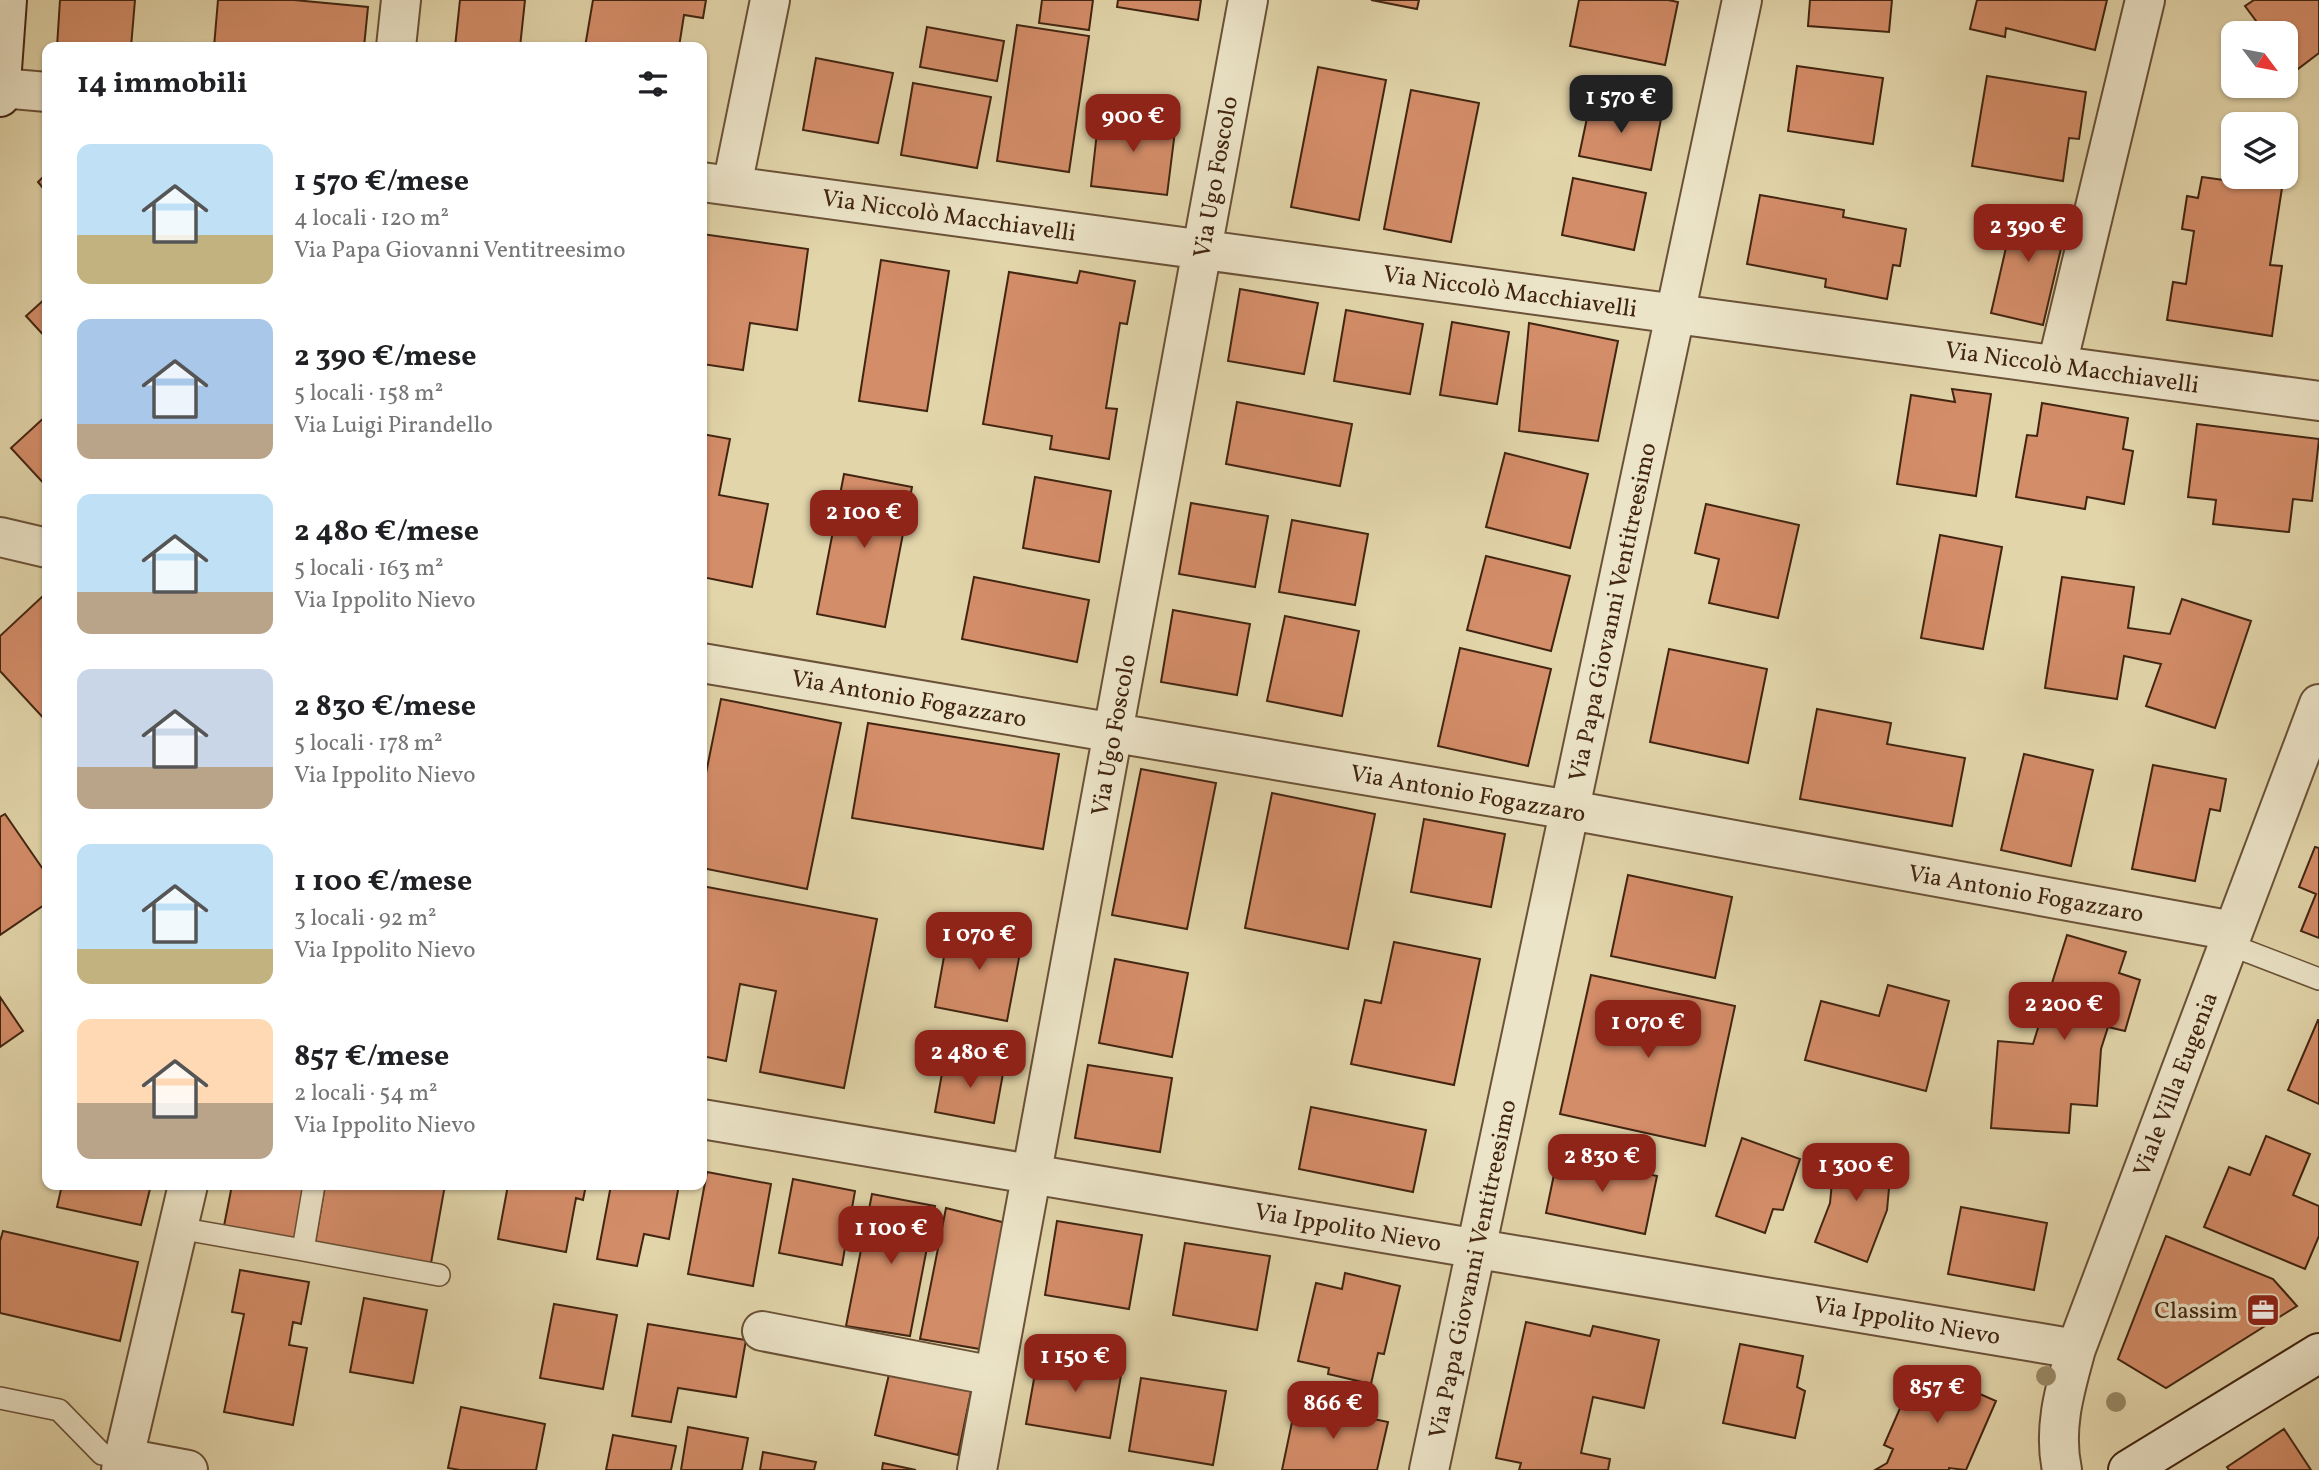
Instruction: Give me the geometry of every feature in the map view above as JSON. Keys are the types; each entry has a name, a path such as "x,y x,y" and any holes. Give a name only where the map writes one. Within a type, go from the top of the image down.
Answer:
{"street":[{"path":"0,97 7,0"},
{"path":"397,42 401,0"},
{"path":"717,184 770,0"},
{"name":"Via Ugo Foscolo","path":"977,1470 1248,0"},
{"name":"Via Papa Giovanni Ventitreesimo","path":"1429,1470 1742,0"},
{"path":"2057,365 2145,0"},
{"path":"1,88 42,92"},
{"name":"Via Niccolò Macchiavelli","path":"717,184 2319,401"},
{"path":"0,537 42,547"},
{"name":"Via Antonio Fogazzaro","path":"707,664 1570,810 2230,938"},
{"name":"Viale Villa Eugenia","path":"2062,1470 2058,1450 2059,1418 2076,1349 2319,704"},
{"name":"Via Ippolito Nievo","path":"707,1120 2076,1349"},
{"path":"187,1190 123,1464 188,1470"},
{"path":"762,1331 994,1376"},
{"path":"2128,1470 2319,1353"}],"lane":[{"path":"2230,938 2319,979"},
{"path":"303,1250 313,1190"},
{"path":"178,1228 439,1275"},
{"path":"0,1398 59,1410 102,1454 123,1464"}],"building":[{"path":"60,0 135,0 131,42 57,42"},
{"path":"218,0 294,0 368,7 364,42 214,42"},
{"path":"460,0 525,0 521,42 456,42"},
{"path":"593,0 706,0 703,18 684,15 680,42 586,42"},
{"path":"1042,0 1093,0 1089,30 1039,23"},
{"path":"1118,0 1201,0 1198,20 1117,7"},
{"path":"1371,0 1419,0 1417,9"},
{"path":"1579,0 1678,2 1665,65 1570,46"},
{"path":"1810,0 1892,0 1889,32 1808,26"},
{"path":"1977,0 2107,0 2095,50 2006,28 2005,37 1970,29"},
{"path":"2254,0 2319,0 2319,53 2298,69 2298,21 2256,21 2245,6"},
{"path":"1017,25 1089,36 1069,172 997,161"},
{"path":"927,27 1004,41 997,81 920,67"},
{"path":"816,58 893,73 878,143 803,130"},
{"path":"1797,66 1883,78 1873,144 1788,131"},
{"path":"1318,67 1386,80 1359,220 1291,207"},
{"path":"1987,76 2086,92 2079,139 2069,138 2063,181 1972,166"},
{"path":"913,83 991,97 977,168 901,155"},
{"path":"1411,90 1479,103 1451,242 1384,229"},
{"path":"1591,99 1662,114 1651,170 1579,156"},
{"path":"1099,114 1176,123 1167,195 1091,186"},
{"path":"2202,177 2221,180 2221,189 2282,189 2270,265 2282,266 2272,336 2167,320 2173,282 2186,284 2194,231 2182,229 2187,196 2198,198"},
{"path":"1573,178 1646,193 1634,250 1562,235"},
{"path":"1760,195 1844,210 1843,217 1906,229 1900,266 1893,265 1887,299 1825,287 1826,279 1747,264"},
{"path":"2006,205 2068,219 2043,325 1991,313 2008,239 1999,237"},
{"path":"707,235 808,249 797,330 750,323 743,370 707,365"},
{"path":"881,260 949,271 927,411 859,401"},
{"path":"1080,271 1135,281 1127,324 1120,323 1106,408 1117,409 1109,459 1050,449 1052,436 983,424 1009,272 1077,283"},
{"path":"1240,289 1318,303 1304,374 1228,361"},
{"path":"42,302 42,334 26,316"},
{"path":"1346,310 1423,324 1410,394 1334,381"},
{"path":"1452,322 1509,332 1497,404 1440,395"},
{"path":"1529,323 1618,341 1598,441 1519,431"},
{"path":"1952,389 1991,394 1976,496 1897,484 1911,395 1955,402"},
{"path":"1237,402 1352,424 1340,486 1226,464"},
{"path":"2042,403 2128,418 2123,449 2133,451 2124,504 2087,497 2085,509 2016,497 2027,435 2037,436"},
{"path":"42,420 42,482 11,448"},
{"path":"2197,424 2319,439 2312,501 2293,499 2289,532 2213,524 2216,500 2188,497"},
{"path":"707,435 730,439 719,495 768,504 752,587 707,578"},
{"path":"1505,453 1588,474 1570,548 1486,527"},
{"path":"844,474 912,487 885,627 817,614"},
{"path":"1035,477 1111,491 1099,562 1023,548"},
{"path":"1191,503 1268,516 1255,587 1179,574"},
{"path":"1706,504 1799,525 1778,618 1709,603 1719,559 1695,553"},
{"path":"1292,520 1368,534 1355,605 1279,592"},
{"path":"1940,535 2002,547 1983,649 1921,638"},
{"path":"1486,556 1570,576 1551,651 1467,630"},
{"path":"974,577 1089,600 1077,662 962,639"},
{"path":"2062,577 2134,587 2128,628 2170,634 2182,599 2251,621 2215,728 2146,706 2161,664 2124,656 2117,699 2045,688"},
{"path":"42,597 42,717 0,671 0,636"},
{"path":"1173,610 1250,624 1237,695 1161,682"},
{"path":"1285,616 1359,631 1342,716 1267,701"},
{"path":"1460,648 1551,669 1528,766 1438,746"},
{"path":"1669,649 1767,669 1748,763 1650,742"},
{"path":"721,699 841,723 807,889 707,869 707,768"},
{"path":"1817,709 1891,723 1887,744 1965,758 1952,826 1800,799"},
{"path":"868,723 1059,754 1043,849 852,818"},
{"path":"2024,754 2093,770 2071,866 2001,850"},
{"path":"2153,765 2226,779 2220,811 2210,809 2195,881 2132,869"},
{"path":"1141,769 1216,783 1187,929 1112,915"},
{"path":"1272,793 1375,814 1348,949 1245,928"},
{"path":"5,814 42,868 42,906 0,935 0,817"},
{"path":"1424,819 1505,834 1491,907 1411,892"},
{"path":"2315,847 2319,848 2319,938 2301,931 2316,894 2299,887"},
{"path":"1628,875 1732,897 1715,978 1611,956"},
{"path":"707,887 877,919 844,1088 760,1072 776,991 740,984 726,1061 707,1057"},
{"path":"950,923 1023,937 1007,1021 935,1007"},
{"path":"2067,935 2126,952 2119,973 2140,980 2125,1031 2108,1027 2101,1049 2097,1106 2071,1104 2069,1133 1991,1128 1998,1041 2033,1044"},
{"path":"1394,942 1480,959 1454,1085 1351,1064 1365,1000 1381,1003"},
{"path":"1115,959 1188,973 1172,1057 1099,1043"},
{"path":"1591,975 1735,1006 1705,1146 1560,1114"},
{"path":"1888,985 1949,1001 1926,1091 1805,1060 1821,1001 1879,1016"},
{"path":"0,997 23,1031 0,1047"},
{"path":"2319,1020 2319,1104 2288,1090"},
{"path":"945,1057 1004,1068 994,1123 935,1112"},
{"path":"1088,1065 1172,1078 1160,1152 1075,1138"},
{"path":"1311,1107 1426,1130 1413,1192 1299,1169"},
{"path":"2266,1136 2310,1154 2293,1195 2319,1206 2319,1236 2305,1269 2204,1227 2229,1167 2250,1175"},
{"path":"1742,1138 1800,1159 1783,1210 1773,1209 1765,1233 1716,1216"},
{"path":"1835,1150 1892,1156 1887,1210 1867,1262 1815,1242 1830,1203"},
{"path":"1558,1155 1657,1176 1645,1234 1546,1213"},
{"path":"707,1172 771,1184 753,1286 688,1274 704,1190 707,1190"},
{"path":"793,1179 855,1191 842,1265 779,1253"},
{"path":"61,1190 150,1190 141,1225 57,1207"},
{"path":"231,1190 304,1190 295,1240 224,1226"},
{"path":"324,1190 444,1190 431,1263 315,1243"},
{"path":"507,1190 585,1190 583,1200 576,1198 566,1252 498,1239"},
{"path":"610,1190 678,1190 669,1239 644,1234 637,1266 597,1259"},
{"path":"872,1194 935,1206 910,1336 846,1326"},
{"path":"1961,1207 2047,1223 2034,1290 1948,1274"},
{"path":"946,1208 1006,1223 980,1349 920,1339"},
{"path":"1057,1221 1142,1235 1129,1309 1045,1295"},
{"path":"3,1231 138,1262 120,1341 0,1313 0,1241"},
{"path":"2166,1236 2273,1279 2297,1306 2166,1388 2118,1359"},
{"path":"1185,1243 1270,1256 1257,1330 1173,1315"},
{"path":"240,1270 309,1282 301,1324 293,1322 289,1345 307,1348 293,1425 224,1412 244,1314 232,1312"},
{"path":"1345,1273 1400,1286 1384,1354 1378,1353 1371,1384 1328,1374 1329,1368 1298,1361 1316,1283 1342,1289"},
{"path":"364,1298 427,1310 413,1383 350,1372"},
{"path":"554,1304 617,1315 603,1389 540,1378"},
{"path":"1526,1322 1590,1336 1593,1326 1659,1340 1644,1408 1593,1397 1581,1453 1610,1459 1608,1470 1519,1470 1521,1463 1496,1458"},
{"path":"648,1324 746,1340 736,1397 678,1388 671,1422 632,1416"},
{"path":"1740,1344 1803,1356 1797,1387 1805,1391 1795,1438 1723,1423"},
{"path":"1039,1351 1123,1364 1110,1438 1026,1424"},
{"path":"1918,1367 1996,1401 1966,1470 1875,1470 1887,1463 1893,1449 1884,1445"},
{"path":"890,1370 972,1387 958,1455 875,1435"},
{"path":"1141,1378 1226,1391 1213,1465 1129,1451"},
{"path":"1296,1403 1388,1422 1377,1470 1282,1470"},
{"path":"461,1407 545,1424 536,1470 448,1468"},
{"path":"688,1427 748,1438 742,1470 681,1470"},
{"path":"2284,1429 2311,1470 2229,1470 2227,1467"},
{"path":"613,1435 676,1446 671,1470 606,1470"},
{"path":"763,1452 816,1462 814,1470 760,1470"},
{"path":"883,1463 916,1470 882,1470"}],"place":[{"name":"Classim","path":"2263,1310"}]}
